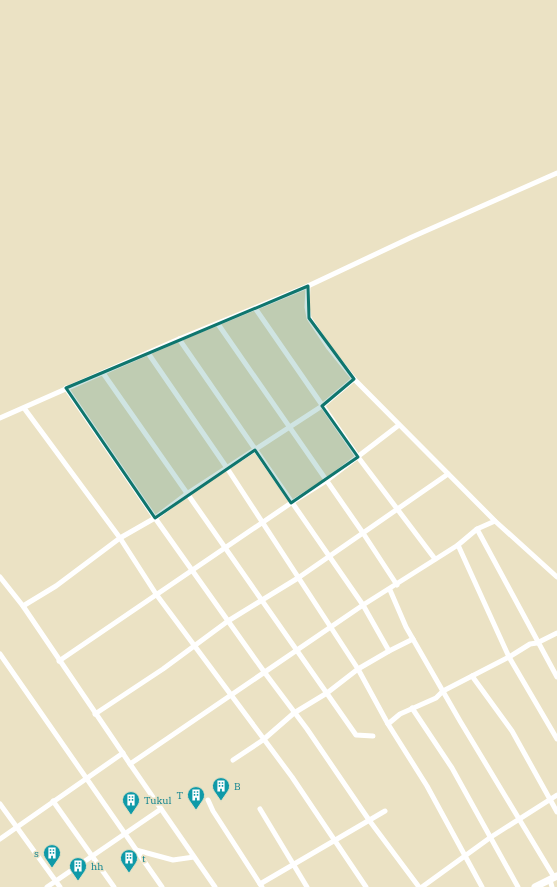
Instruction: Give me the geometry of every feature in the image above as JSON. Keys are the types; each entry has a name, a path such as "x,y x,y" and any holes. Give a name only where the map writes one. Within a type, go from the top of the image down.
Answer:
{"main road":[{"path":"535,887 553,880"}],"street":[{"path":"0,418 66,388 308,286 350,265 557,173"},
{"path":"308,286 307,307 309,318 329,348 354,379 495,521 557,577"},
{"path":"255,308 358,457 436,559"},
{"path":"218,324 397,585"},
{"path":"179,340 363,605 389,651"},
{"path":"148,353 227,468 358,669 388,724 427,786 482,887"},
{"path":"103,373 356,735 373,736"},
{"path":"23,606 56,586 120,538 154,518 188,493 322,406 354,379"},
{"path":"66,388 154,518 228,620 264,673 307,729 369,820 419,887"},
{"path":"24,408 120,538 156,594 263,740 292,777 366,887"},
{"path":"58,661 291,503 326,481 399,425"},
{"path":"95,714 195,646 228,620 298,578 448,474"},
{"path":"130,764 297,652 363,605 390,590 458,545 477,529 495,521"},
{"path":"477,529 537,643 557,677"},
{"path":"458,545 509,657 557,739"},
{"path":"0,577 23,606 58,661 215,887"},
{"path":"390,590 413,639 519,819 553,880"},
{"path":"388,724 412,708 436,698 443,691 509,657 530,644 537,643 557,634"},
{"path":"233,760 263,740 294,713 327,693 358,669 413,639"},
{"path":"0,654 162,887"},
{"path":"472,676 512,731 557,812"},
{"path":"412,708 452,768 518,887"},
{"path":"0,839 123,753"},
{"path":"422,887 491,837 557,795"},
{"path":"208,800 213,811 261,885 292,864 386,811"},
{"path":"53,801 114,887"},
{"path":"0,804 60,887"},
{"path":"47,887 161,809"},
{"path":"260,809 307,887"},
{"path":"136,850 173,860 194,857"}],"highlighted area":[{"path":"308,286 309,318 354,379 322,406 358,457 291,503 255,450 155,518 66,388"}],"place":[{"name":"B","path":"221,801"},
{"name":"T","path":"196,810"},
{"name":"Tukul","path":"131,815"},
{"name":"s","path":"52,868"},
{"name":"t","path":"129,873"},
{"name":"hh","path":"78,881"}]}
